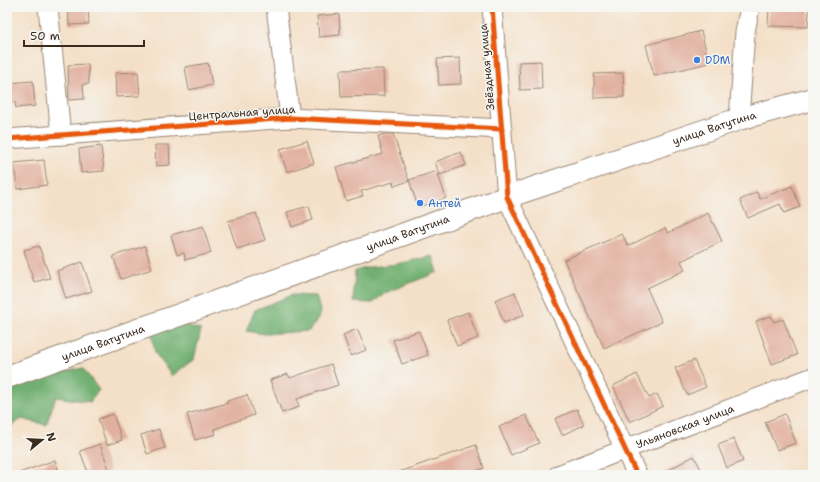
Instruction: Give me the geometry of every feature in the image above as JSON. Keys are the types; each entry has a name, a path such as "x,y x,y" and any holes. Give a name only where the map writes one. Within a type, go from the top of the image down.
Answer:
{"main road":[{"name":"улица Ватутина","path":"7,377 507,197 739,119 813,99"}],"street":[{"path":"48,7 61,136"},
{"path":"276,7 290,118"},
{"name":"Звёздная улица","path":"492,7 507,197"},
{"path":"739,119 745,32 750,7"},
{"name":"Центральная улица","path":"7,139 290,118 502,129"},
{"path":"507,197 636,475"},
{"name":"Ульяновская улица","path":"558,475 813,377"}],"green space":[{"path":"433,256 438,272 385,293 373,303 353,302 355,271"},
{"path":"292,295 316,296 321,314 309,331 264,334 246,331 255,310"},
{"path":"170,321 201,330 194,359 172,376 155,353 151,330"},
{"path":"83,368 99,390 90,402 56,397 46,425 22,419 7,428 7,390 51,375"}],"building":[{"path":"68,7 88,7 89,24 69,25"},
{"path":"769,7 809,7 808,27 768,26"},
{"path":"339,14 340,35 319,37 317,16"},
{"path":"701,31 709,63 654,76 646,45"},
{"path":"460,58 461,84 439,85 437,59"},
{"path":"541,61 542,89 520,90 519,62"},
{"path":"208,63 212,85 189,90 185,67"},
{"path":"88,64 89,84 83,84 84,99 69,100 68,65"},
{"path":"383,69 384,96 341,97 340,70"},
{"path":"138,72 140,96 116,97 115,73"},
{"path":"623,73 624,97 594,98 594,74"},
{"path":"33,81 35,106 16,108 15,102 7,103 7,83"},
{"path":"393,134 409,181 394,186 393,182 361,191 363,196 346,201 336,167 383,154 378,136"},
{"path":"307,141 314,163 287,172 280,149"},
{"path":"155,145 169,145 170,165 156,166"},
{"path":"101,146 104,171 81,173 79,149"},
{"path":"461,152 466,165 440,175 435,162"},
{"path":"44,160 47,185 17,189 14,163"},
{"path":"437,171 446,198 418,207 409,180"},
{"path":"792,186 800,207 784,213 780,204 748,218 740,200 757,192 760,199"},
{"path":"309,206 313,220 292,227 287,212"},
{"path":"256,213 265,240 237,249 228,221"},
{"path":"708,213 722,241 681,261 685,270 647,288 662,322 604,348 564,260 622,234 628,246 665,228 668,233"},
{"path":"203,226 211,253 185,260 184,253 177,255 171,235"},
{"path":"39,246 50,278 34,282 24,250"},
{"path":"145,246 152,269 121,279 113,256"},
{"path":"82,262 92,291 66,299 57,271"},
{"path":"515,292 524,315 504,323 495,300"},
{"path":"468,312 478,338 457,346 447,320"},
{"path":"771,316 774,322 783,319 797,355 772,364 756,321"},
{"path":"357,329 366,350 351,356 343,335"},
{"path":"419,331 428,355 402,364 393,340"},
{"path":"694,360 706,387 687,395 675,368"},
{"path":"331,364 338,385 297,399 299,407 282,413 270,380 288,374 290,378"},
{"path":"637,374 649,398 657,394 663,406 630,422 613,386"},
{"path":"247,395 254,415 214,429 216,434 195,440 187,414 228,403 227,401"},
{"path":"577,409 584,425 562,435 555,419"},
{"path":"113,414 122,440 107,445 98,419"},
{"path":"785,414 796,443 777,450 765,422"},
{"path":"526,415 539,443 511,455 499,427"},
{"path":"159,429 165,448 147,454 141,435"},
{"path":"734,439 743,461 727,468 718,445"},
{"path":"100,444 111,475 89,475 80,451"},
{"path":"476,445 484,468 465,475 397,475 396,473"},
{"path":"694,456 704,475 659,475"},
{"path":"55,460 60,475 19,475 19,473"}],"cycle path":[{"path":"492,7 507,197 637,475"},
{"path":"7,139 290,118 502,129"}],"place":[{"name":"DDM","path":"697,60"},
{"name":"Антей","path":"420,203"}]}
